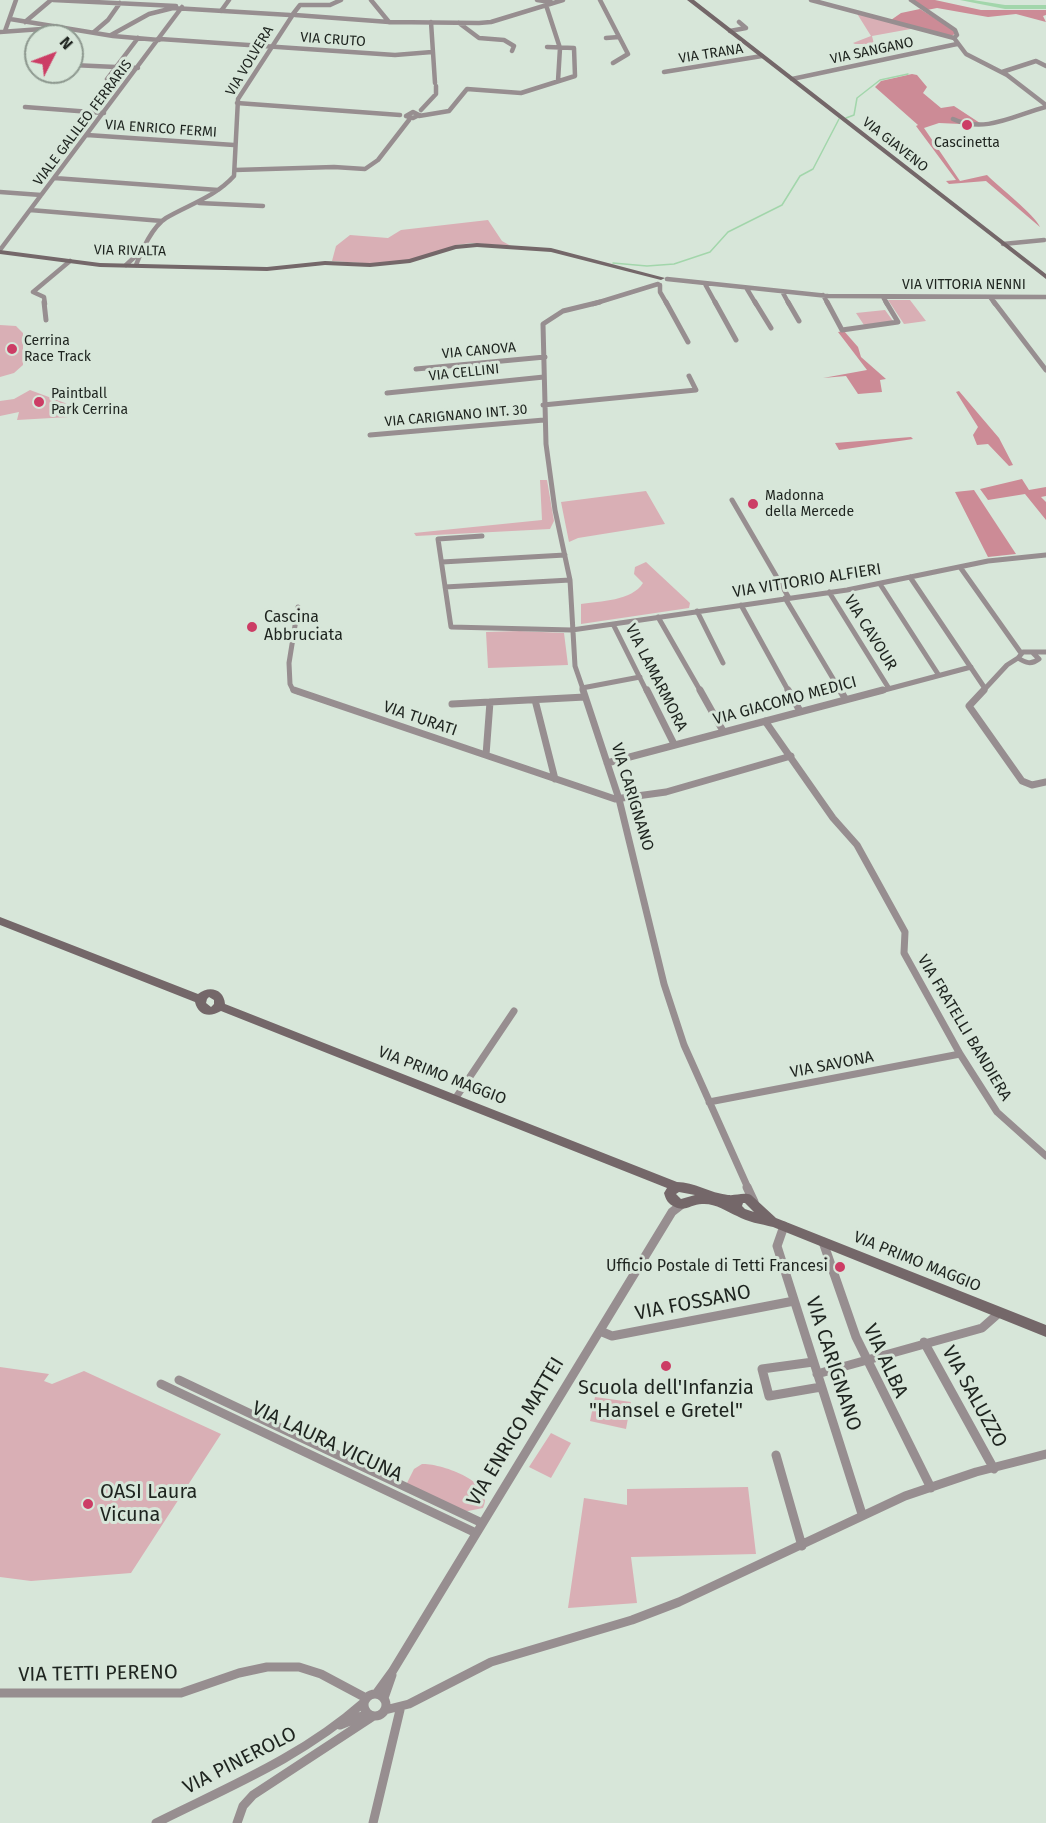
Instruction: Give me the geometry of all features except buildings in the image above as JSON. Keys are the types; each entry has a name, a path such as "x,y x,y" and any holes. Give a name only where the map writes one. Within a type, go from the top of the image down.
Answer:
{"main road":[{"name":"VIA GIAVENO","path":"690,0 1046,277"},
{"name":"VIA RIVALTA","path":"0,251 70,261 260,269 325,263 364,265 410,261 454,247 477,245 551,250 660,282"},
{"name":"VIA PRIMO MAGGIO","path":"0,921 200,999 205,995 216,995 221,1001 218,1006 654,1176 679,1198 705,1199 746,1206 779,1225 1046,1331"}],"street":[{"path":"2,32 10,19 16,0"},
{"path":"25,22 52,0 157,2 182,8 221,11 389,22 459,23 491,22 553,1"},
{"path":"221,11 229,0"},
{"name":"VIA VOLVERA","path":"235,170 237,103 300,5 330,5 341,0"},
{"path":"371,0 389,22"},
{"path":"537,0 563,0"},
{"path":"600,0 628,54 613,63"},
{"path":"811,0 954,38 966,54 1002,72 1046,106"},
{"path":"911,0 955,30 957,34 954,38"},
{"path":"94,32 108,21 120,3"},
{"path":"546,5 560,48 558,81"},
{"path":"111,35 149,14 182,8"},
{"name":"VIALE GALILEO FERRARIS","path":"0,251 182,8"},
{"path":"518,13 518,20"},
{"name":"VIA CRUTO","path":"10,19 37,24"},
{"path":"418,113 436,94 431,22"},
{"path":"730,31 746,28 739,22"},
{"path":"459,23 479,38 509,42 514,46 512,51"},
{"path":"2,32 24,30"},
{"name":"VIA CRUTO","path":"84,31 138,38 395,55 432,52"},
{"path":"606,38 619,37"},
{"path":"107,79 138,38"},
{"name":"VIA SANGANO","path":"792,79 957,44"},
{"path":"136,264 141,251 162,221 199,203 218,190 232,179 235,170 334,167 365,169 378,160 409,117 418,113 449,111 467,89 522,93 575,75 574,48 547,47"},
{"name":"VIA TRANA","path":"664,72 762,57"},
{"path":"1002,72 1036,61 1046,66"},
{"path":"84,65 138,68"},
{"path":"237,103 409,117"},
{"path":"953,119 960,123 984,125 1046,106"},
{"path":"26,107 104,112"},
{"name":"VIA ENRICO FERMI","path":"87,135 234,145"},
{"path":"54,178 218,190"},
{"path":"0,192 41,195"},
{"path":"199,203 263,206"},
{"path":"30,210 162,221"},
{"path":"1003,244 1044,240"},
{"path":"126,264 141,251"},
{"path":"46,320 44,297 33,292 70,261"},
{"name":"VIA VITTORIA NENNI","path":"660,282 679,281 823,296 1046,297"},
{"path":"660,282 660,292 688,342"},
{"name":"VIA CARIGNANO","path":"660,282 624,297 563,311 547,319 543,324 544,420 555,510 570,580 575,666 620,799 664,984 684,1045 745,1184 746,1206"},
{"path":"705,284 736,340"},
{"path":"747,289 771,328"},
{"path":"783,292 799,321"},
{"name":"VIA VITTORIA NENNI","path":"823,296 842,330 898,322 883,297"},
{"path":"990,297 1046,370"},
{"name":"VIA CANOVA","path":"416,369 545,357"},
{"path":"543,405 696,390 689,375"},
{"name":"VIA CELLINI","path":"387,393 544,377"},
{"name":"VIA CARIGNANO INT. 30","path":"370,435 544,420"},
{"path":"732,500 845,698"},
{"path":"482,536 438,539 445,587 570,580"},
{"path":"442,562 565,555"},
{"name":"VIA VITTORIO ALFIERI","path":"445,587 451,627 572,630 880,584 960,567 1046,555"},
{"path":"960,567 1020,652 1025,663"},
{"path":"910,577 984,687"},
{"path":"880,584 938,674"},
{"name":"VIA CAVOUR","path":"829,592 888,687"},
{"path":"741,605 800,711"},
{"name":"VIA TURATI","path":"298,607 290,656 289,682 293,690 620,799"},
{"path":"697,611 723,663"},
{"path":"657,617 723,731"},
{"name":"VIA LAMARMORA","path":"614,624 674,744"},
{"path":"1020,652 1039,656"},
{"path":"1020,652 984,687 969,706 1022,781 1032,785 1046,782"},
{"path":"1007,665 1025,663 1039,656"},
{"name":"VIA GIACOMO MEDICI","path":"607,763 845,698 970,667"},
{"path":"582,688 640,677"},
{"path":"452,704 585,697"},
{"path":"535,700 555,779"},
{"path":"486,755 490,702"},
{"name":"VIA FRATELLI BANDIERA","path":"765,721 833,818 857,845 905,932 904,953 960,1054 998,1112 1046,1156"},
{"path":"620,799 666,792 791,756"},
{"path":"455,1099 514,1011"},
{"name":"VIA SAVONA","path":"709,1102 960,1054"},
{"path":"745,1184 743,1194 746,1206"},
{"name":"VIA ENRICO MATTEI","path":"383,1701 392,1672 679,1198"},
{"name":"VIA CARIGNANO","path":"779,1225 777,1246 862,1514"},
{"name":"VIA ALBA","path":"823,1242 834,1285 865,1360 930,1488"},
{"name":"VIA FOSSANO","path":"600,1331 612,1336 794,1300"},
{"path":"817,1374 924,1342 982,1328 999,1313"},
{"name":"VIA SALUZZO","path":"924,1342 994,1469"},
{"path":"813,1362 762,1369 769,1396 821,1387"},
{"name":"VIA LAURA VICUNA","path":"179,1380 482,1523"},
{"name":"VIA LAURA VICUNA","path":"161,1384 476,1533"},
{"path":"237,1823 243,1806 253,1795 369,1715 379,1716 383,1701 404,1707 491,1662 651,1614 802,1546 862,1514 930,1488 1046,1454"},
{"path":"776,1455 802,1546"},
{"name":"VIA TETTI PERENO","path":"0,1693 182,1693 239,1672 267,1667 299,1667 321,1674 365,1701"},
{"path":"365,1701 369,1715"},
{"name":"VIA PINEROLO","path":"156,1823 268,1770 337,1726 365,1701 383,1701"},
{"path":"374,1823 404,1707"},
{"name":"VIA PINEROLO","path":"337,1726 369,1715"}],"shaded area":[{"path":"913,0 935,0 981,10 1046,10 1046,15 1043,16 1046,22 1016,14 988,17 937,8 927,10"},
{"path":"920,9 954,30 955,34 951,36 891,20 901,13"},
{"path":"856,12 916,28 872,36 874,44 855,44 853,43 871,36"},
{"path":"912,74 917,75 927,87 923,93 941,108 954,106 983,125 939,123 924,128 960,181 987,175 1024,208 1040,227 986,181 949,184 946,181 956,180 916,126 918,125 875,87 881,81"},
{"path":"488,220 502,241 511,246 472,243 456,245 422,258 377,264 332,261 336,246 350,235 388,238 401,230"},
{"path":"888,300 910,300 926,321 904,324"},
{"path":"885,310 893,321 864,325 856,313"},
{"name":"Cerrina Race Track","path":"0,325 16,326 23,333 23,365 14,373 0,377"},
{"path":"844,331 858,347 861,357 886,379 880,380 882,392 858,394 846,376 823,378 867,370 838,332"},
{"name":"Paintball Park Cerrina","path":"30,390 73,406 69,417 17,420 19,412 0,416 0,401 14,399"},
{"path":"959,391 999,438 1013,465 1009,466 988,444 977,445 973,435 978,427 956,392"},
{"path":"911,437 913,439 839,450 835,443"},
{"path":"1022,479 1029,490 1046,487 1046,496 1041,497 1046,502 1046,520 1025,494 988,500 980,489"},
{"path":"540,480 547,480 554,521 550,529 416,536 414,533 542,520"},
{"path":"974,490 1016,554 988,557 955,492"},
{"path":"646,491 665,524 578,538 569,542 561,502"},
{"path":"646,562 690,603 689,608 581,624 581,604 624,597 638,589 643,583 634,574 635,567"},
{"path":"486,632 564,633 568,665 488,668"},
{"name":"OASI Laura Vicuna","path":"0,1367 49,1374 44,1381 52,1384 84,1371 221,1434 131,1573 31,1581 0,1577"},
{"path":"595,1397 631,1402 626,1429 590,1421"},
{"path":"551,1433 571,1443 551,1478 529,1467"},
{"path":"422,1464 453,1471 475,1482 482,1490 485,1499 483,1508 463,1512 406,1485 414,1469"},
{"path":"748,1487 756,1554 631,1557 637,1603 568,1608 584,1498 627,1505 627,1489"}],"waterway":[{"path":"963,0 1005,7 1046,7"},
{"path":"846,118 854,115 857,98 880,80 908,74"},
{"path":"613,263 647,266 674,264 710,252 728,232 782,205 800,176 813,169 839,119"}],"place":[{"name":"Cascinetta","path":"967,125"},
{"name":"Cerrina Race Track","path":"12,349"},
{"name":"Paintball Park Cerrina","path":"39,402"},
{"name":"Madonna della Mercede","path":"753,504"},
{"name":"Cascina Abbruciata","path":"252,627"},
{"name":"Ufficio Postale di Tetti Francesi","path":"840,1267"},
{"name":"Scuola dell'Infanzia \"Hansel e Gretel\"","path":"666,1366"},
{"name":"OASI Laura Vicuna","path":"88,1504"}]}
